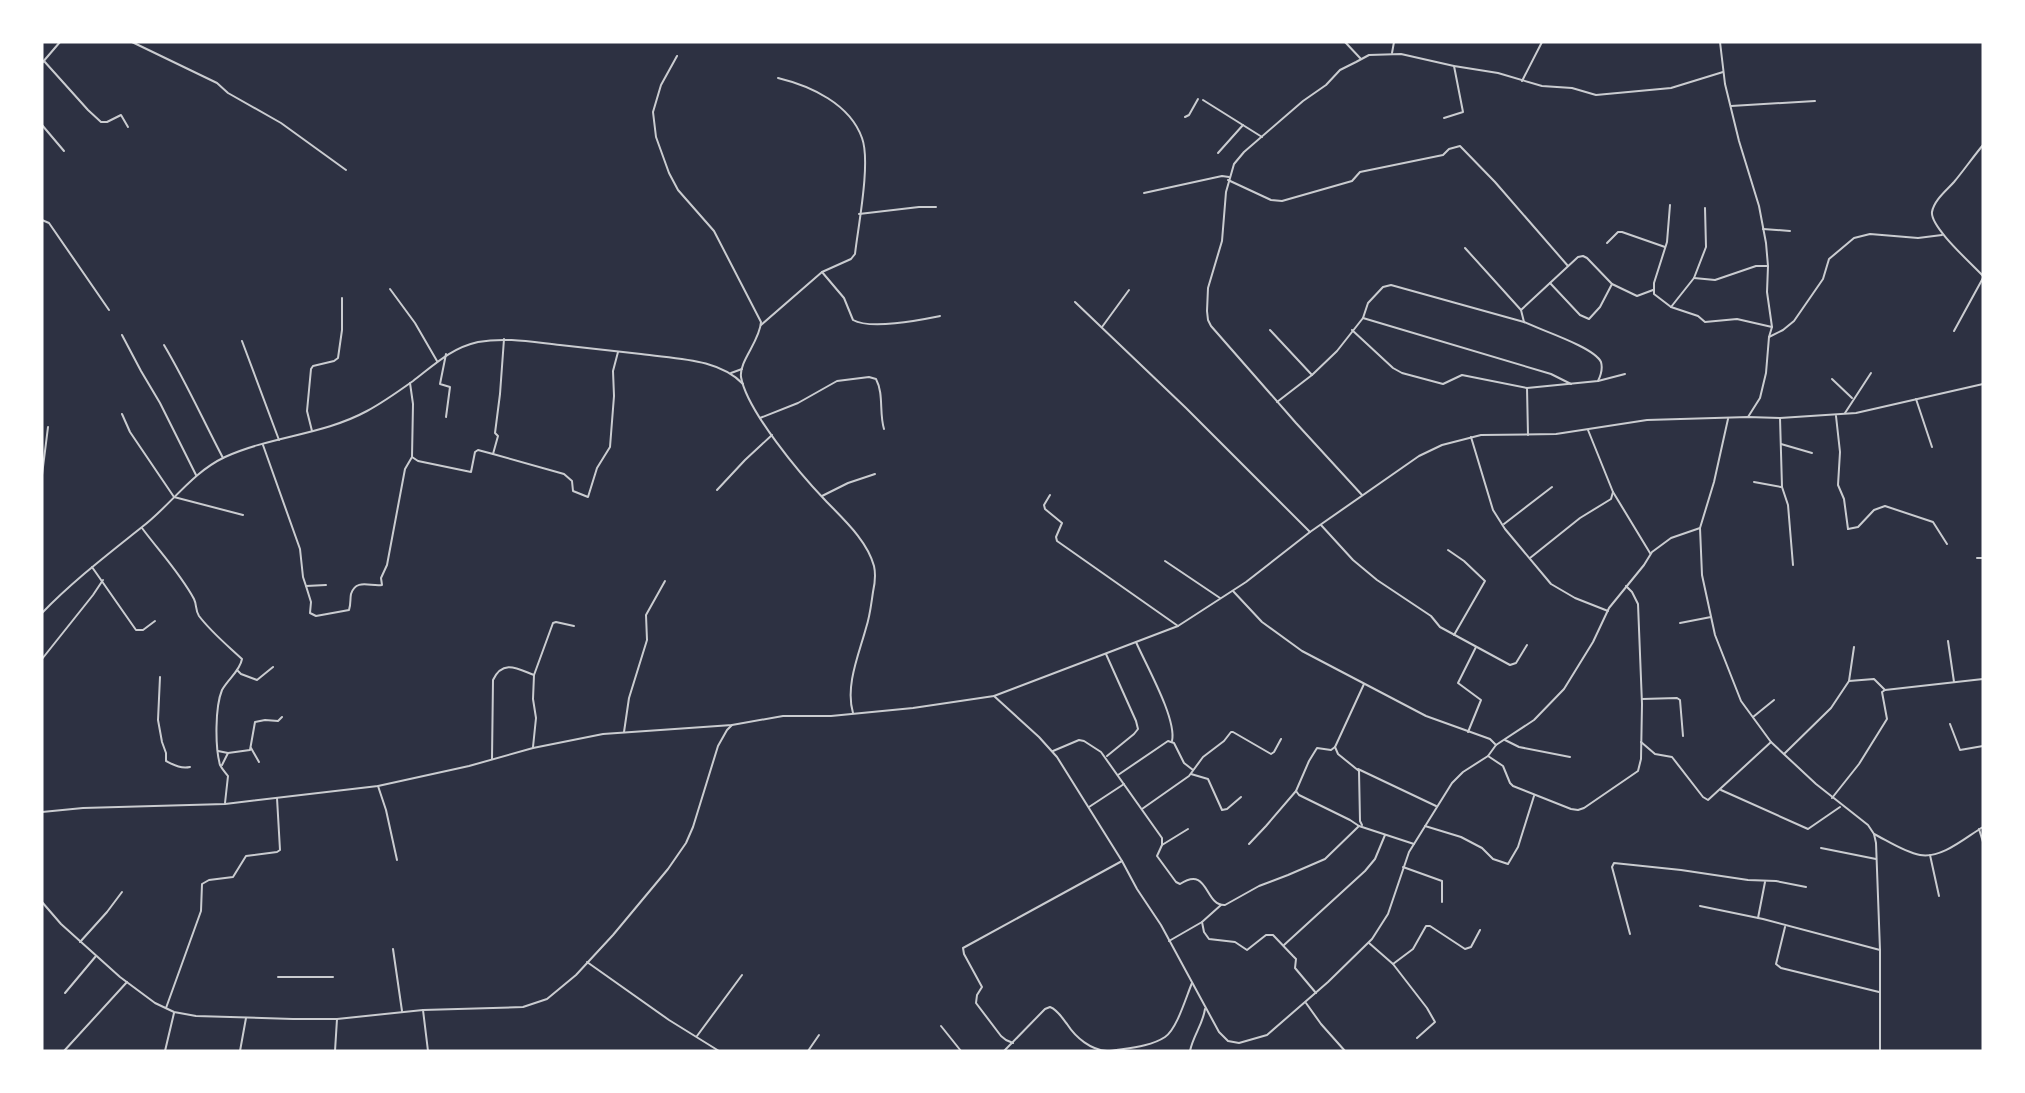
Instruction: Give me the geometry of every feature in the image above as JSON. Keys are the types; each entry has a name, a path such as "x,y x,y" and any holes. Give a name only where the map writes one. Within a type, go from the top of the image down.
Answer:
{"street":[{"path":"60,42 43,62 101,122 107,122 121,115 128,127"},
{"path":"132,42 217,83 228,93 281,123 346,170"},
{"path":"1345,42 1361,59"},
{"path":"1392,53 1394,42"},
{"path":"1522,81 1542,42"},
{"path":"1720,42 1723,72 1763,230 1768,266 1767,292 1772,327 1764,384 1760,399 1748,417"},
{"path":"1363,495 1215,332 1208,320 1208,288 1222,241 1229,179 1234,164 1244,152 1326,85 1340,70 1369,55 1392,53 1410,55 1454,66 1498,73 1542,86 1572,88 1596,95 1671,87 1723,72"},
{"path":"677,56 661,85 652,112 656,137 678,190 714,231 760,318 761,325 742,369 743,384"},
{"path":"1444,118 1462,112 1454,66"},
{"path":"761,325 822,272 851,260 855,254 863,188 864,149 862,139 851,117 840,106 824,97 801,85 778,78"},
{"path":"1185,117 1189,116 1198,99"},
{"path":"1203,100 1262,137"},
{"path":"1731,106 1815,101"},
{"path":"42,125 64,151"},
{"path":"1218,153 1243,125"},
{"path":"1954,331 1983,277 1942,235 1933,218 1932,209 1983,145"},
{"path":"1144,193 1222,176 1271,200 1281,201 1352,181 1360,172 1443,155 1449,149 1460,146 1495,182 1568,266"},
{"path":"1670,206 1665,247 1653,290 1658,298 1671,307 1698,316 1705,322 1737,319 1772,327"},
{"path":"859,214 936,207"},
{"path":"1671,307 1694,278 1706,247 1705,208"},
{"path":"42,220 48,223 109,310"},
{"path":"1763,230 1790,231"},
{"path":"1607,243 1618,232 1622,232 1665,247"},
{"path":"1769,337 1794,321 1823,279 1829,259 1854,238 1870,234 1918,238 1942,235"},
{"path":"1465,248 1521,310 1524,322"},
{"path":"1521,310 1578,257 1583,256 1612,284 1637,296 1653,290"},
{"path":"1694,278 1715,280 1756,266 1768,266"},
{"path":"822,272 844,298 853,320 860,324 901,322 940,316"},
{"path":"1550,283 1580,315 1588,319 1600,307 1612,284"},
{"path":"1277,402 1312,375 1337,351 1363,318 1368,303 1383,287 1391,285 1524,322 1568,339 1599,360 1602,366 1598,381"},
{"path":"390,289 416,323 437,361"},
{"path":"1102,327 1129,290"},
{"path":"312,431 307,411 312,369 313,366 338,358 342,330 342,298"},
{"path":"1075,302 1310,532"},
{"path":"1363,318 1551,374 1572,384"},
{"path":"1270,330 1312,375"},
{"path":"1352,330 1402,374 1443,384 1462,375 1527,388 1598,381 1625,374"},
{"path":"123,335 196,475"},
{"path":"493,454 498,436 495,433 504,339"},
{"path":"42,613 80,576 142,528 196,475 223,458 263,444 338,425 369,410 410,383 446,354 468,345 504,339 618,351 716,366 731,373 743,384 760,418 772,435 865,546 874,568 876,581 855,667 851,692 853,713"},
{"path":"242,341 279,440"},
{"path":"164,345 185,381 223,458"},
{"path":"412,457 471,472 475,452 478,450 564,474 572,481 573,491 588,497 597,468 610,447 614,396 613,371 618,351"},
{"path":"446,354 440,384 450,387 446,417"},
{"path":"731,373 742,369"},
{"path":"1844,415 1871,373"},
{"path":"760,418 798,403 837,381 869,377 876,379 878,384 880,418 884,429"},
{"path":"1832,379 1853,398"},
{"path":"263,444 300,549 303,577 311,602 310,613 316,616 349,610 354,588 362,583 382,585 381,578 387,565 392,543 405,469 412,457 413,404 410,383"},
{"path":"42,812 83,808 225,804 378,786 587,736 732,725 783,716 809,717 932,706 994,696 1179,626 1232,591 1310,532 1419,456 1442,446 1471,437 1588,430 1647,420 1836,416 1983,384"},
{"path":"1527,388 1528,435"},
{"path":"1916,399 1932,447"},
{"path":"122,414 130,432 174,497 243,515"},
{"path":"1836,416 1840,452 1838,485 1844,499 1848,530 1858,527 1874,510 1885,506 1933,522 1947,544"},
{"path":"1728,418 1700,528 1702,575 1715,635 1738,693 1771,742 1841,806 1865,822 1874,834 1880,950 1880,1051"},
{"path":"1780,418 1782,487 1788,506 1793,565"},
{"path":"42,475 48,427"},
{"path":"1588,430 1613,492 1651,553"},
{"path":"717,490 772,435"},
{"path":"1471,437 1493,510 1505,529 1553,586 1575,598 1608,611"},
{"path":"1781,444 1812,453"},
{"path":"822,496 875,474"},
{"path":"1754,483 1782,487"},
{"path":"1504,525 1552,487"},
{"path":"1611,499 1613,492"},
{"path":"1050,495 1044,505 1047,512 1062,523 1056,537 1058,541 1179,626"},
{"path":"1530,558 1580,518 1611,499 1617,498"},
{"path":"1321,525 1353,560 1377,580 1431,616 1440,627 1510,665 1514,665 1527,645"},
{"path":"142,528 195,600 199,616 216,637 242,659 237,670 223,688 219,699 218,751 221,766 228,776 225,804"},
{"path":"994,696 1053,751 1122,861 1137,890 1161,925 1222,1037 1239,1043 1267,1035 1306,1003 1369,943 1384,921 1403,867 1414,844 1436,806 1457,777 1534,720 1564,689 1593,642 1608,611 1651,553 1671,538 1700,528"},
{"path":"1448,550 1464,561 1485,581 1454,634"},
{"path":"1977,558 1983,558"},
{"path":"1165,561 1220,598"},
{"path":"92,567 136,630 142,630 155,621"},
{"path":"42,659 103,580"},
{"path":"624,732 629,698 647,640 646,615 665,581"},
{"path":"306,586 326,585"},
{"path":"1488,756 1503,766 1513,786 1534,796 1578,810 1638,771 1641,759 1642,699 1638,648 1638,604 1636,597 1626,586"},
{"path":"1232,591 1262,622 1302,651 1426,716 1493,740 1496,746"},
{"path":"1680,624 1711,617"},
{"path":"533,748 536,718 533,699 534,675 553,623 574,626"},
{"path":"1947,641 1954,682"},
{"path":"1136,642 1167,708 1173,734 1172,741 1184,763 1193,770"},
{"path":"1468,732 1481,700 1458,683 1476,647"},
{"path":"1784,754 1831,708 1849,681 1854,647"},
{"path":"1106,654 1138,729 1106,757"},
{"path":"492,759 493,680 496,672 509,666 534,675"},
{"path":"237,670 257,680 273,667"},
{"path":"160,676 158,720 166,761 184,768 190,767"},
{"path":"1849,681 1874,679 1885,690"},
{"path":"1832,798 1859,764 1887,719 1882,692 1983,679"},
{"path":"1329,750 1335,747 1364,684"},
{"path":"1642,699 1677,698 1680,700 1683,736"},
{"path":"1753,717 1774,700"},
{"path":"259,762 251,748 255,722 278,721 282,717"},
{"path":"1950,724 1960,750 1983,746"},
{"path":"42,902 80,942 127,982 155,1003 174,1012 196,1016 337,1019 402,1011 523,1007 536,1004 564,986 613,935 668,869 686,843 718,746 732,725"},
{"path":"1142,809 1191,774 1203,757 1232,732 1271,754 1281,739"},
{"path":"1053,751 1079,740 1084,741 1106,757 1162,838 1162,845 1157,856 1176,882 1180,884 1190,878 1196,879 1203,884 1216,903 1221,905"},
{"path":"1505,740 1524,748 1570,757"},
{"path":"1118,775 1162,745 1172,741"},
{"path":"1641,742 1655,754 1672,757 1706,799 1711,799 1771,742"},
{"path":"1248,844 1296,791 1314,751 1320,747 1338,754 1358,769 1436,806"},
{"path":"1335,747 1338,754"},
{"path":"218,751 228,753 246,751 251,748"},
{"path":"221,766 228,753"},
{"path":"1169,941 1202,922 1221,905 1259,886 1324,859 1359,824 1358,769"},
{"path":"1191,774 1208,779 1222,810 1227,809 1241,797"},
{"path":"1089,807 1124,784"},
{"path":"378,786 397,860"},
{"path":"1721,790 1808,829 1841,806"},
{"path":"1296,791 1299,795 1359,824 1414,844"},
{"path":"1425,826 1467,840 1482,848 1493,859 1508,864 1518,847 1534,796"},
{"path":"166,1008 201,911 202,884 209,880 233,877 246,856 280,850 277,798"},
{"path":"1874,834 1915,854 1930,855 1945,850 1983,827"},
{"path":"1162,845 1188,829"},
{"path":"1978,830 1983,842"},
{"path":"1284,945 1365,871 1375,859 1385,835"},
{"path":"1821,848 1876,859"},
{"path":"1930,855 1938,896"},
{"path":"1013,1043 1001,1036 976,1003 977,995 982,987 963,948 1122,861"},
{"path":"1630,934 1612,867 1614,863 1765,882 1776,880 1806,887"},
{"path":"1403,867 1442,881 1442,902"},
{"path":"1758,918 1765,882"},
{"path":"80,942 122,892"},
{"path":"1700,906 1758,918 1785,927 1806,930 1880,950"},
{"path":"1202,922 1204,932 1209,939 1235,942 1247,950 1271,934 1296,959 1295,968 1316,993"},
{"path":"1393,964 1413,949 1426,926 1430,926 1465,949 1471,947 1480,930"},
{"path":"1785,927 1776,964 1781,968 1879,992"},
{"path":"1369,943 1393,964 1435,1022 1418,1038"},
{"path":"393,949 402,1011"},
{"path":"65,993 96,956"},
{"path":"587,962 669,1020 719,1051"},
{"path":"697,1036 742,975"},
{"path":"278,977 333,977"},
{"path":"64,1051 127,982"},
{"path":"1004,1051 1045,1009 1050,1007 1056,1011 1074,1034 1091,1046 1109,1051 1130,1049 1166,1037 1192,983"},
{"path":"1306,1003 1345,1051"},
{"path":"1190,1051 1205,1008"},
{"path":"423,1010 428,1051"},
{"path":"165,1051 174,1012"},
{"path":"240,1051 246,1018"},
{"path":"334,1051 337,1019"},
{"path":"941,1026 961,1051"},
{"path":"808,1051 819,1035"}]}
